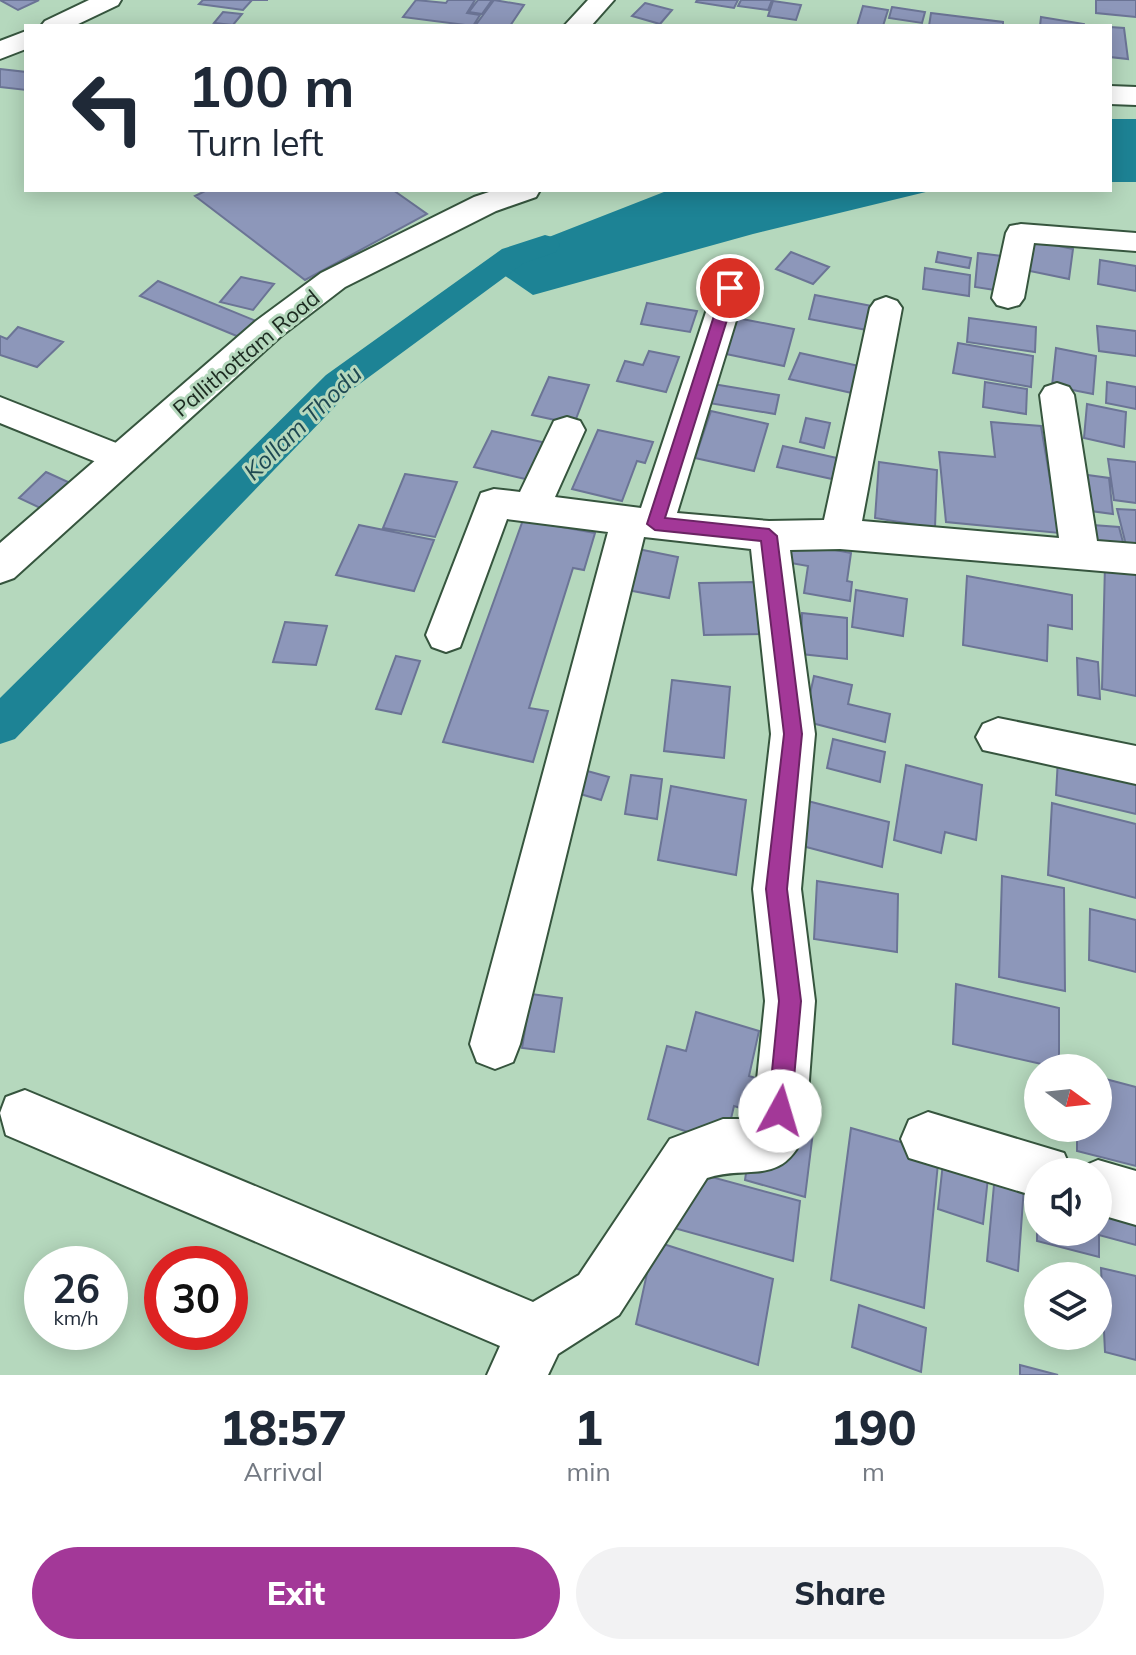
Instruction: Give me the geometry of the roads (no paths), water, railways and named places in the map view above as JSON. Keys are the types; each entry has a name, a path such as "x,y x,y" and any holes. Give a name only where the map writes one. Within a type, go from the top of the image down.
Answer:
{"street":[{"path":"58,24 109,0"},
{"path":"579,24 602,0"},
{"path":"0,51 24,40"},
{"path":"1112,95 1136,96"},
{"name":"Pallithottam Road","path":"0,567 268,329 333,280 486,197 514,192"},
{"path":"1008,298 1021,233 1136,242"},
{"path":"495,1044 642,523 730,288"},
{"path":"840,534 886,308"},
{"path":"1057,395 1080,554"},
{"path":"0,409 121,459"},
{"path":"531,510 567,430"},
{"path":"446,635 494,503 531,510 769,536 840,534 1136,559"},
{"path":"25,1116 527,1354 599,1295 689,1158 723,1146 758,1147 778,1133 790,1001 777,889 793,734 769,536"},
{"path":"998,737 1136,765"},
{"path":"928,1139 1024,1166"},
{"path":"1112,1191 1136,1198"}],"water":[{"path":"1112,119 1136,119 1136,182 1112,182"},
{"path":"664,192 926,192 753,234 533,295 485,262"}],"waterway":[{"name":"Kollam Thodu","path":"0,726 338,383 513,256 545,245"}]}
